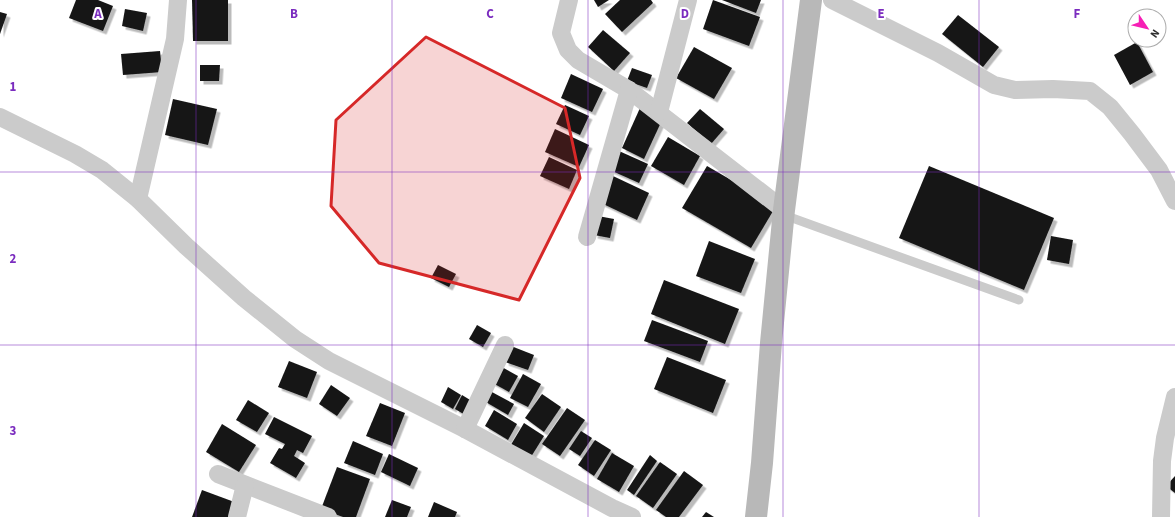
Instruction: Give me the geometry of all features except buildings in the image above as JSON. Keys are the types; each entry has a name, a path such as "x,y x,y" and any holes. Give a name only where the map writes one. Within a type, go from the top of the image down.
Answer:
{"street":[{"path":"138,199 174,39 178,0"},
{"path":"569,0 562,33 568,50 578,60 629,90 659,112 784,212"},
{"path":"659,112 688,0"},
{"path":"756,517 784,212 811,0"},
{"path":"832,0 938,53 994,85 1015,90 1053,89 1090,91 1110,107 1132,134 1159,170 1175,201"},
{"path":"587,237 629,90"},
{"path":"0,117 75,154 102,170 138,199 186,246 244,298 295,339 329,361 465,429 612,508 632,517"},
{"path":"465,429 505,345"},
{"path":"1161,517 1163,453 1175,397"},
{"path":"218,474 328,517"},
{"path":"237,517 245,485"}],"lane":[{"path":"784,212 1019,300"}],"highlighted area":[{"path":"426,37 565,108 580,178 519,300 379,263 331,206 336,120"}]}
